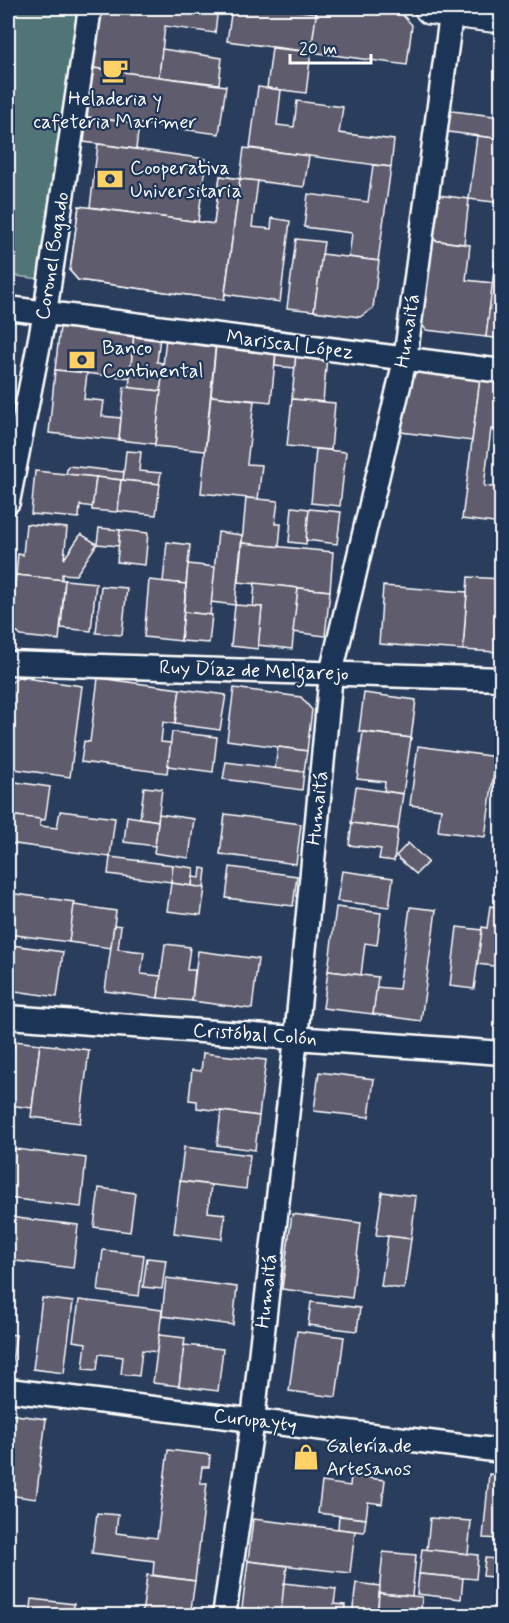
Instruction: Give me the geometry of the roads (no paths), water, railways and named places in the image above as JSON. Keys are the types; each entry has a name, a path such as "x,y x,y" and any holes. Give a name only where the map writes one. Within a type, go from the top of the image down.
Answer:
{"main road":[{"path":"445,8 501,17"}],"street":[{"name":"Coronel Bogado","path":"8,502 45,314 90,8"},
{"name":"Humaitá","path":"224,1616 253,1420 296,1038 331,674 405,360 445,8"},
{"name":"Mariscal López","path":"8,308 501,371"},
{"name":"Ruy Díaz de Melgarejo","path":"8,663 501,679"},
{"name":"Cristóbal Colón","path":"8,1017 501,1053"},
{"name":"Curupayty","path":"8,1390 501,1451"}],"place":[{"name":"Heladeria y cafeteria Marimer","path":"115,70"},
{"name":"Cooperativa Universitaria","path":"110,179"},
{"name":"Banco Continental","path":"82,360"},
{"name":"Galería de Artesanos","path":"306,1457"}]}
